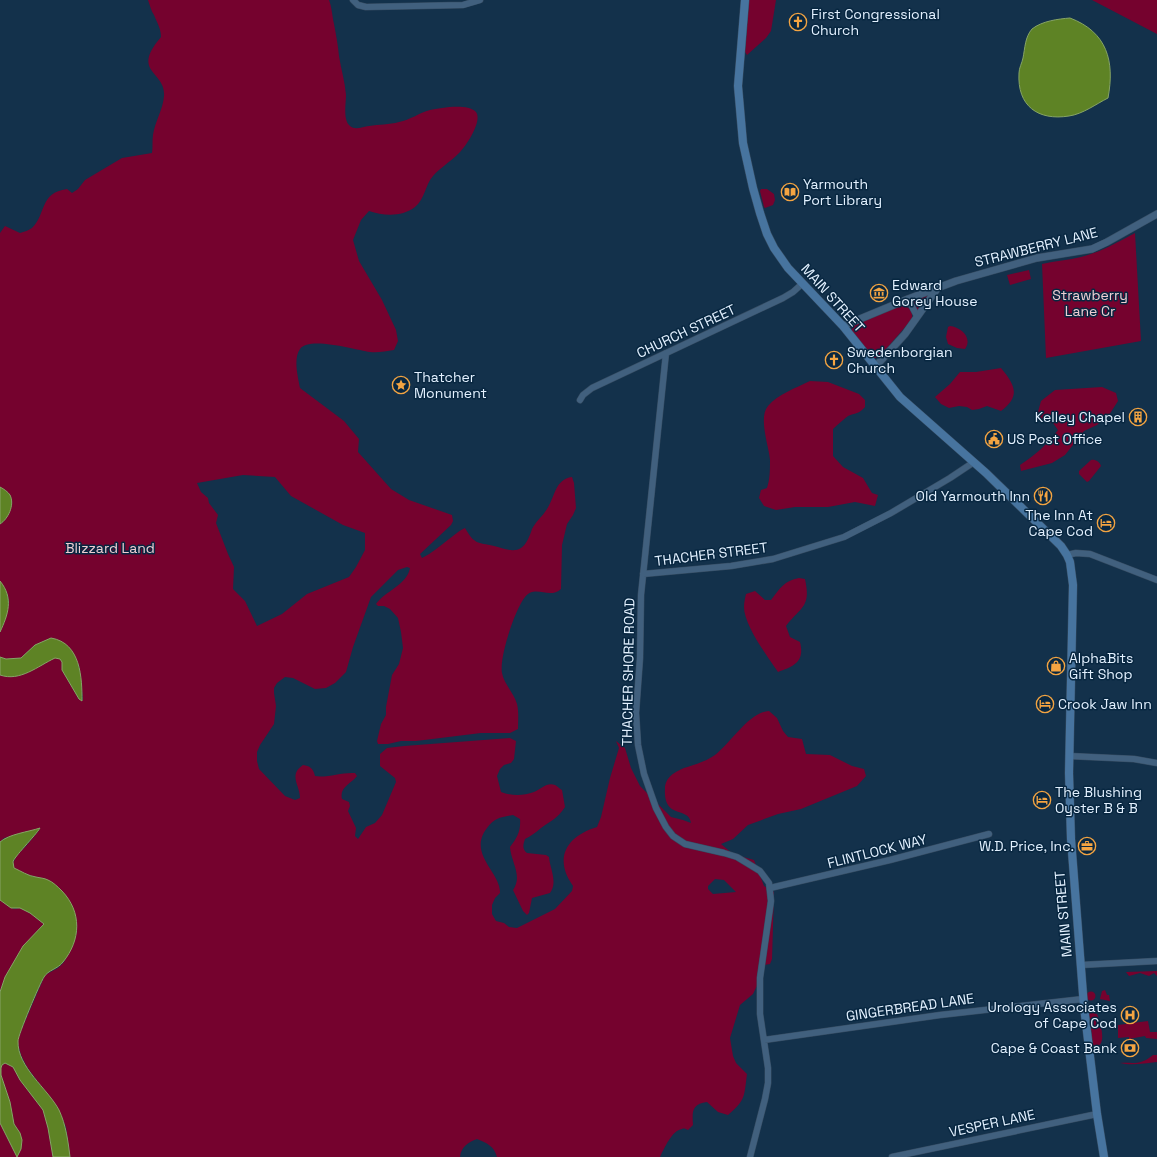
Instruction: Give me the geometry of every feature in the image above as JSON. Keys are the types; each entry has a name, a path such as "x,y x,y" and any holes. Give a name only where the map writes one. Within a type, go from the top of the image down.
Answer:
{"main road":[{"name":"MAIN STREET","path":"745,0 738,86 740,117 747,163 760,213 770,242 781,259 843,326 892,389 974,462 1048,532 1067,555 1072,568 1073,585 1069,756 1069,796 1072,855 1083,999 1097,1114 1104,1157"}],"street":[{"path":"354,1 361,6 366,7 423,3 463,5 480,0"},
{"name":"STRAWBERRY LANE","path":"843,326 908,299 986,272 1037,258 1092,249 1157,214"},
{"name":"CHURCH STREET","path":"580,400 583,395 592,388 783,298 803,283"},
{"path":"875,367 904,334 932,295 940,287"},
{"path":"908,299 917,316"},
{"name":"THACHER SHORE ROAD","path":"666,353 640,606 640,658 636,713 637,740 642,764 656,808 666,826 677,839 690,845 724,852 737,857 760,871 768,880 770,888"},
{"name":"THACHER STREET","path":"643,574 732,566 773,559 844,537 891,513 974,462"},
{"path":"1067,555 1080,552 1090,554 1157,580"},
{"path":"1069,756 1134,759 1157,763"},
{"name":"FLINTLOCK WAY","path":"770,888 890,860 989,834"},
{"path":"750,1157 767,1088 768,1068 760,1014 760,989 770,909 770,888"},
{"path":"1080,965 1157,961"},
{"name":"GINGERBREAD LANE","path":"764,1040 933,1016 1083,999"},
{"name":"VESPER LANE","path":"892,1157 1097,1114"}],"green space":[{"name":"Blizzard Land","path":"148,0 329,0 346,95 346,118 351,127 358,128 395,123 407,120 430,110 447,107 467,108 476,112 478,116 477,122 469,140 458,154 433,176 418,204 404,213 393,215 369,211 361,220 353,240 359,261 382,300 396,330 398,341 394,350 370,352 333,345 305,345 298,353 296,363 300,388 344,421 359,439 358,452 391,489 409,500 452,515 453,521 451,525 420,554 422,558 433,552 465,528 471,537 477,542 508,550 521,548 527,542 534,526 547,509 556,489 562,481 566,478 572,477 574,483 576,508 567,524 562,545 561,589 552,593 529,593 525,597 517,612 505,646 502,673 517,704 518,729 510,733 481,733 378,744 377,741 381,724 386,715 392,675 399,664 403,648 398,618 390,609 384,606 378,606 376,604 405,579 410,568 407,567 398,570 371,597 353,647 346,672 335,683 326,688 315,689 293,678 285,677 277,683 274,688 276,706 274,724 257,752 259,769 285,796 295,800 300,798 300,793 295,776 303,765 311,768 315,776 355,773 357,776 355,779 342,791 342,799 349,802 350,806 348,811 356,828 355,836 358,839 366,827 375,823 382,815 396,782 395,778 380,766 380,754 387,748 510,738 516,741 514,759 511,763 504,765 500,769 497,776 501,792 513,795 522,795 534,792 549,784 552,784 562,790 565,807 554,819 525,839 523,847 527,853 546,855 549,857 553,880 550,893 532,898 529,913 527,915 523,911 513,890 516,885 517,874 510,847 518,834 520,819 513,815 498,818 492,822 482,837 481,846 483,854 499,885 500,893 495,898 492,905 492,914 496,921 504,923 509,927 517,928 555,909 572,891 573,886 567,876 564,866 566,849 578,836 597,827 619,748 616,741 625,748 631,768 640,786 671,817 691,823 686,815 672,809 668,805 665,799 665,785 667,781 674,773 715,755 747,722 762,713 769,711 777,718 783,731 788,737 802,739 806,754 830,755 852,766 864,769 866,776 857,786 801,809 778,814 748,825 733,839 721,844 733,854 754,860 764,886 774,892 772,959 770,964 764,965 763,973 753,994 740,1005 730,1038 733,1056 736,1063 747,1074 741,1101 728,1115 718,1112 707,1102 698,1104 693,1112 693,1125 688,1130 678,1130 669,1140 660,1157 497,1157 490,1145 477,1139 466,1145 462,1150 460,1157 70,1157 66,1127 58,1109 27,1067 21,1055 17,1040 45,975 58,968 64,962 77,931 41,878 30,876 14,869 13,863 17,855 40,829 4,838 0,842 0,675 4,676 35,668 55,657 60,659 62,662 62,670 79,699 82,701 83,699 79,665 51,638 35,645 21,658 6,659 0,657 0,632 4,623 9,602 7,593 0,581 0,524 8,514 12,501 10,495 0,487 0,233 5,226 20,233 32,228 37,222 48,199 58,191 67,189 72,193 78,189 85,180 122,158 152,153 154,130 164,96 160,81 149,65 149,58 152,49 161,37 161,34 160,28","holes":["243,475 275,477 291,496 343,525 365,533 365,550 349,577 307,594 282,614 257,626 245,601 233,589 234,567 216,523 218,515 209,503 208,498 201,492 197,483","715,879 724,880 736,892 713,894 708,889 708,886"]},
{"path":"749,0 776,0 771,31 766,38 747,55 745,52"},
{"path":"1092,0 1157,0 1157,34"},
{"path":"761,189 767,189 774,194 775,200 773,205 764,207 760,191"},
{"name":"Strawberry Lane Cr","path":"1135,233 1141,341 1046,358 1042,264 1088,255"},
{"path":"1029,270 1031,279 1010,285 1007,275"},
{"path":"928,295 917,311 911,301"},
{"path":"901,305 910,309 912,319 880,356 873,358 851,331 854,324"},
{"path":"948,327 958,328 967,337 968,341 965,349 957,348 948,344 946,337"},
{"path":"1001,368 1010,380 1014,390 1011,400 1001,411 987,406 972,410 967,407 959,406 949,408 941,404 935,397 950,384 960,372 976,372"},
{"path":"810,381 828,382 859,394 865,400 865,407 863,409 848,416 833,429 833,456 843,467 863,478 872,493 878,495 875,506 855,502 828,507 795,507 776,510 764,506 759,498 761,490 767,488 770,474 770,460 764,425 765,411 777,398"},
{"path":"1102,387 1116,393 1118,401 1109,415 1097,425 1084,431 1065,455 1052,463 1021,471 1020,465 1050,440 1058,430 1053,423 1036,419 1041,401 1055,390"},
{"path":"1091,460 1097,461 1101,466 1087,482 1079,474 1079,471"},
{"path":"799,578 805,579 807,588 806,601 801,610 786,626 790,637 800,642 801,654 797,662 789,668 778,672 757,640 748,622 744,607 745,597 746,594 755,591 765,600 771,600 786,583"},
{"path":"0,900 14,909 20,908 30,913 44,924 31,938 18,957 9,971 0,992"},
{"path":"1157,971 1157,976 1154,973 1149,976 1140,973 1129,976 1126,972"},
{"path":"1105,990 1107,995 1109,995 1110,1001 1100,999 1102,991"},
{"path":"1091,991 1096,996 1091,1001 1086,996"},
{"path":"1091,1012 1097,1014 1100,1022 1102,1039 1098,1046 1093,1046 1089,1014"},
{"path":"1148,1021 1150,1032 1157,1032 1157,1039 1146,1038 1145,1036 1129,1039 1129,1037 1118,1038 1118,1025"},
{"path":"1153,1055 1157,1055 1157,1062 1134,1064 1120,1063 1141,1062"},
{"path":"5,1063 13,1067 20,1080 43,1110 53,1157 17,1157 21,1149 20,1133 14,1124 10,1102 1,1075 2,1065"},
{"path":"0,1123 17,1157 0,1157"}],"shaded area":[{"path":"1070,18 1093,31 1106,49 1110,72 1108,98 1074,115 1058,117 1048,116 1032,109 1026,102 1019,85 1019,69 1027,39 1032,29 1045,22"},
{"path":"0,487 10,495 12,503 6,519 0,524"},
{"path":"0,581 7,594 8,606 0,632"},
{"path":"51,638 61,641 74,654 80,672 82,701 79,699 62,670 62,662 60,659 55,658 22,675 7,677 0,675 0,657 6,659 21,658 35,645"},
{"path":"40,828 14,860 14,868 30,876 50,881 62,891 69,899 73,908 77,926 76,935 69,953 63,962 44,977 18,1041 22,1060 59,1110 65,1127 70,1157 53,1157 43,1110 20,1080 13,1067 5,1063 1,1068 1,1075 10,1102 14,1124 20,1133 22,1140 21,1149 17,1157 0,1123 0,992 5,977 23,946 44,924 30,913 20,908 11,908 0,900 0,842 13,835"}],"place":[{"name":"First Congressional Church","path":"798,22"},
{"name":"Yarmouth Port Library","path":"790,192"},
{"name":"Edward Gorey House","path":"879,293"},
{"name":"Swedenborgian Church","path":"834,360"},
{"name":"Thatcher Monument","path":"401,385"},
{"name":"Kelley Chapel","path":"1138,417"},
{"name":"US Post Office","path":"994,439"},
{"name":"Old Yarmouth Inn","path":"1043,496"},
{"name":"The Inn At Cape Cod","path":"1106,523"},
{"name":"AlphaBits Gift Shop","path":"1056,666"},
{"name":"Crook Jaw Inn","path":"1045,704"},
{"name":"The Blushing Oyster B & B","path":"1042,800"},
{"name":"W.D. Price, Inc.","path":"1087,846"},
{"name":"Urology Associates of Cape Cod","path":"1130,1015"},
{"name":"Cape & Coast Bank","path":"1130,1048"}]}
